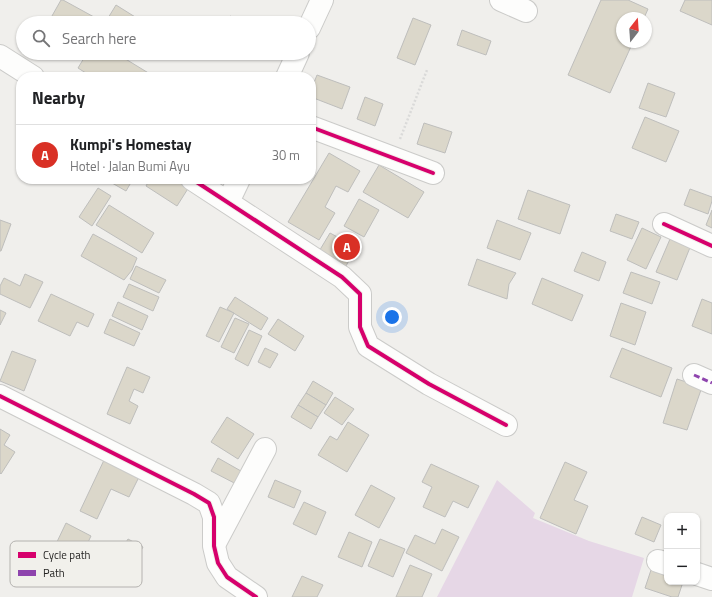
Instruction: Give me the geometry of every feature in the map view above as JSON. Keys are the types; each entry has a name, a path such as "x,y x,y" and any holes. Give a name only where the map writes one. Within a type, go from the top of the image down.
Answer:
{"street":[{"path":"315,16 322,0"},
{"path":"501,0 526,11"},
{"path":"0,56 25,72"},
{"path":"289,72 295,60"},
{"path":"316,129 433,173"},
{"path":"200,184 342,277 358,291 360,294 360,327 368,346 429,384 506,425"},
{"path":"228,202 237,184"},
{"path":"664,224 712,246"},
{"path":"0,396 209,503 214,516 214,546 218,563 227,577 256,597"},
{"path":"214,546 265,448"},
{"path":"700,575 712,579"}],"path":[{"path":"392,158 427,70"}],"shaded area":[{"path":"497,480 535,513 533,518 589,541 644,558 632,597 437,597"}],"building":[{"path":"61,0 63,0 92,16 52,16"},
{"path":"601,0 628,0 648,9 647,12 616,12 616,48 630,48 610,93 568,75"},
{"path":"685,0 712,0 712,25 680,11"},
{"path":"116,5 134,16 109,16"},
{"path":"413,18 431,25 415,65 397,58"},
{"path":"462,30 491,41 486,55 457,45"},
{"path":"83,60 127,60 147,72 84,72 78,68"},
{"path":"317,75 350,87 342,109 316,99"},
{"path":"648,83 675,93 666,117 639,108"},
{"path":"365,97 383,104 375,126 357,119"},
{"path":"645,117 679,131 666,162 632,148"},
{"path":"424,123 452,132 445,153 417,144"},
{"path":"329,153 360,171 348,192 336,186 325,207 335,213 319,240 288,222 311,184 316,184 316,175"},
{"path":"379,165 424,192 408,218 363,192"},
{"path":"114,184 130,184 126,191"},
{"path":"147,184 184,184 189,187 177,206 146,186"},
{"path":"98,188 111,196 92,226 79,217"},
{"path":"690,189 712,197 708,214 684,205"},
{"path":"528,190 570,205 560,234 518,219"},
{"path":"359,199 379,210 364,237 344,226"},
{"path":"109,205 154,233 142,253 96,225"},
{"path":"712,210 712,228 706,225"},
{"path":"616,214 639,222 632,239 610,231"},
{"path":"0,220 11,224 1,251 0,251"},
{"path":"497,220 531,233 520,260 487,248"},
{"path":"642,228 661,237 646,269 627,260"},
{"path":"673,232 693,240 677,280 656,272"},
{"path":"330,233 356,247 345,268 318,253"},
{"path":"93,234 137,258 132,270 124,280 81,256"},
{"path":"582,252 606,262 599,281 574,271"},
{"path":"477,259 516,273 509,284 507,299 468,285"},
{"path":"136,266 166,280 159,293 130,279"},
{"path":"631,272 660,282 652,304 623,293"},
{"path":"25,274 43,282 30,308 0,294 0,286 4,278 20,286"},
{"path":"542,278 583,295 572,321 532,304"},
{"path":"129,284 159,297 153,311 123,297"},
{"path":"51,294 94,314 88,327 77,322 70,336 38,321"},
{"path":"235,297 268,318 261,330 227,309"},
{"path":"702,299 712,303 712,334 692,326"},
{"path":"118,302 148,316 142,330 112,316"},
{"path":"621,303 646,312 635,345 610,336"},
{"path":"220,307 234,313 219,342 206,336"},
{"path":"0,310 6,313 0,325"},
{"path":"235,318 249,324 234,353 221,347"},
{"path":"110,319 140,333 134,346 104,333"},
{"path":"278,319 304,336 295,351 268,334"},
{"path":"249,330 262,336 248,366 235,359"},
{"path":"265,348 278,354 270,368 258,362"},
{"path":"622,348 672,368 661,397 610,377"},
{"path":"12,351 36,360 24,391 0,381"},
{"path":"127,367 150,377 143,393 134,389 129,401 138,406 130,424 107,414"},
{"path":"677,379 702,387 687,430 663,423"},
{"path":"313,381 333,393 326,405 306,393"},
{"path":"306,393 326,405 318,417 298,405"},
{"path":"335,397 354,409 342,425 324,413"},
{"path":"298,405 318,417 311,429 291,417"},
{"path":"227,417 254,434 238,459 211,442"},
{"path":"348,422 369,435 347,472 318,455 330,436 337,440"},
{"path":"0,429 10,435 4,445 15,452 1,474 0,473"},
{"path":"105,458 140,475 129,497 111,489 97,519 80,511"},
{"path":"218,458 248,475 242,487 211,471"},
{"path":"565,462 587,472 574,500 588,506 576,534 540,518"},
{"path":"431,464 479,486 468,508 453,501 445,517 423,507 432,487 422,482"},
{"path":"275,480 301,491 294,508 268,497"},
{"path":"371,485 395,498 379,528 355,515"},
{"path":"304,502 326,512 316,535 293,524"},
{"path":"642,517 661,525 654,542 635,534"},
{"path":"66,523 91,536 89,541 57,541"},
{"path":"442,529 459,537 442,571 406,553 415,535 435,544"},
{"path":"349,532 372,542 362,567 338,557"},
{"path":"380,539 405,549 393,577 368,566"},
{"path":"653,564 664,568 664,585 682,585 678,597 672,597 645,588"},
{"path":"410,565 432,574 422,597 396,597"},
{"path":"302,576 323,585 317,597 292,597"}],"marked path":[{"path":"694,375 712,383"}],"cycle path":[{"path":"316,129 433,173"},
{"path":"200,184 342,277 360,294 360,327 368,346 429,384 506,425"},
{"path":"664,224 712,246"},
{"path":"0,396 209,503 214,517 214,546 218,563 227,577 256,597"}],"place":[{"name":"Kumpi's Homestay","path":"347,247"}]}
